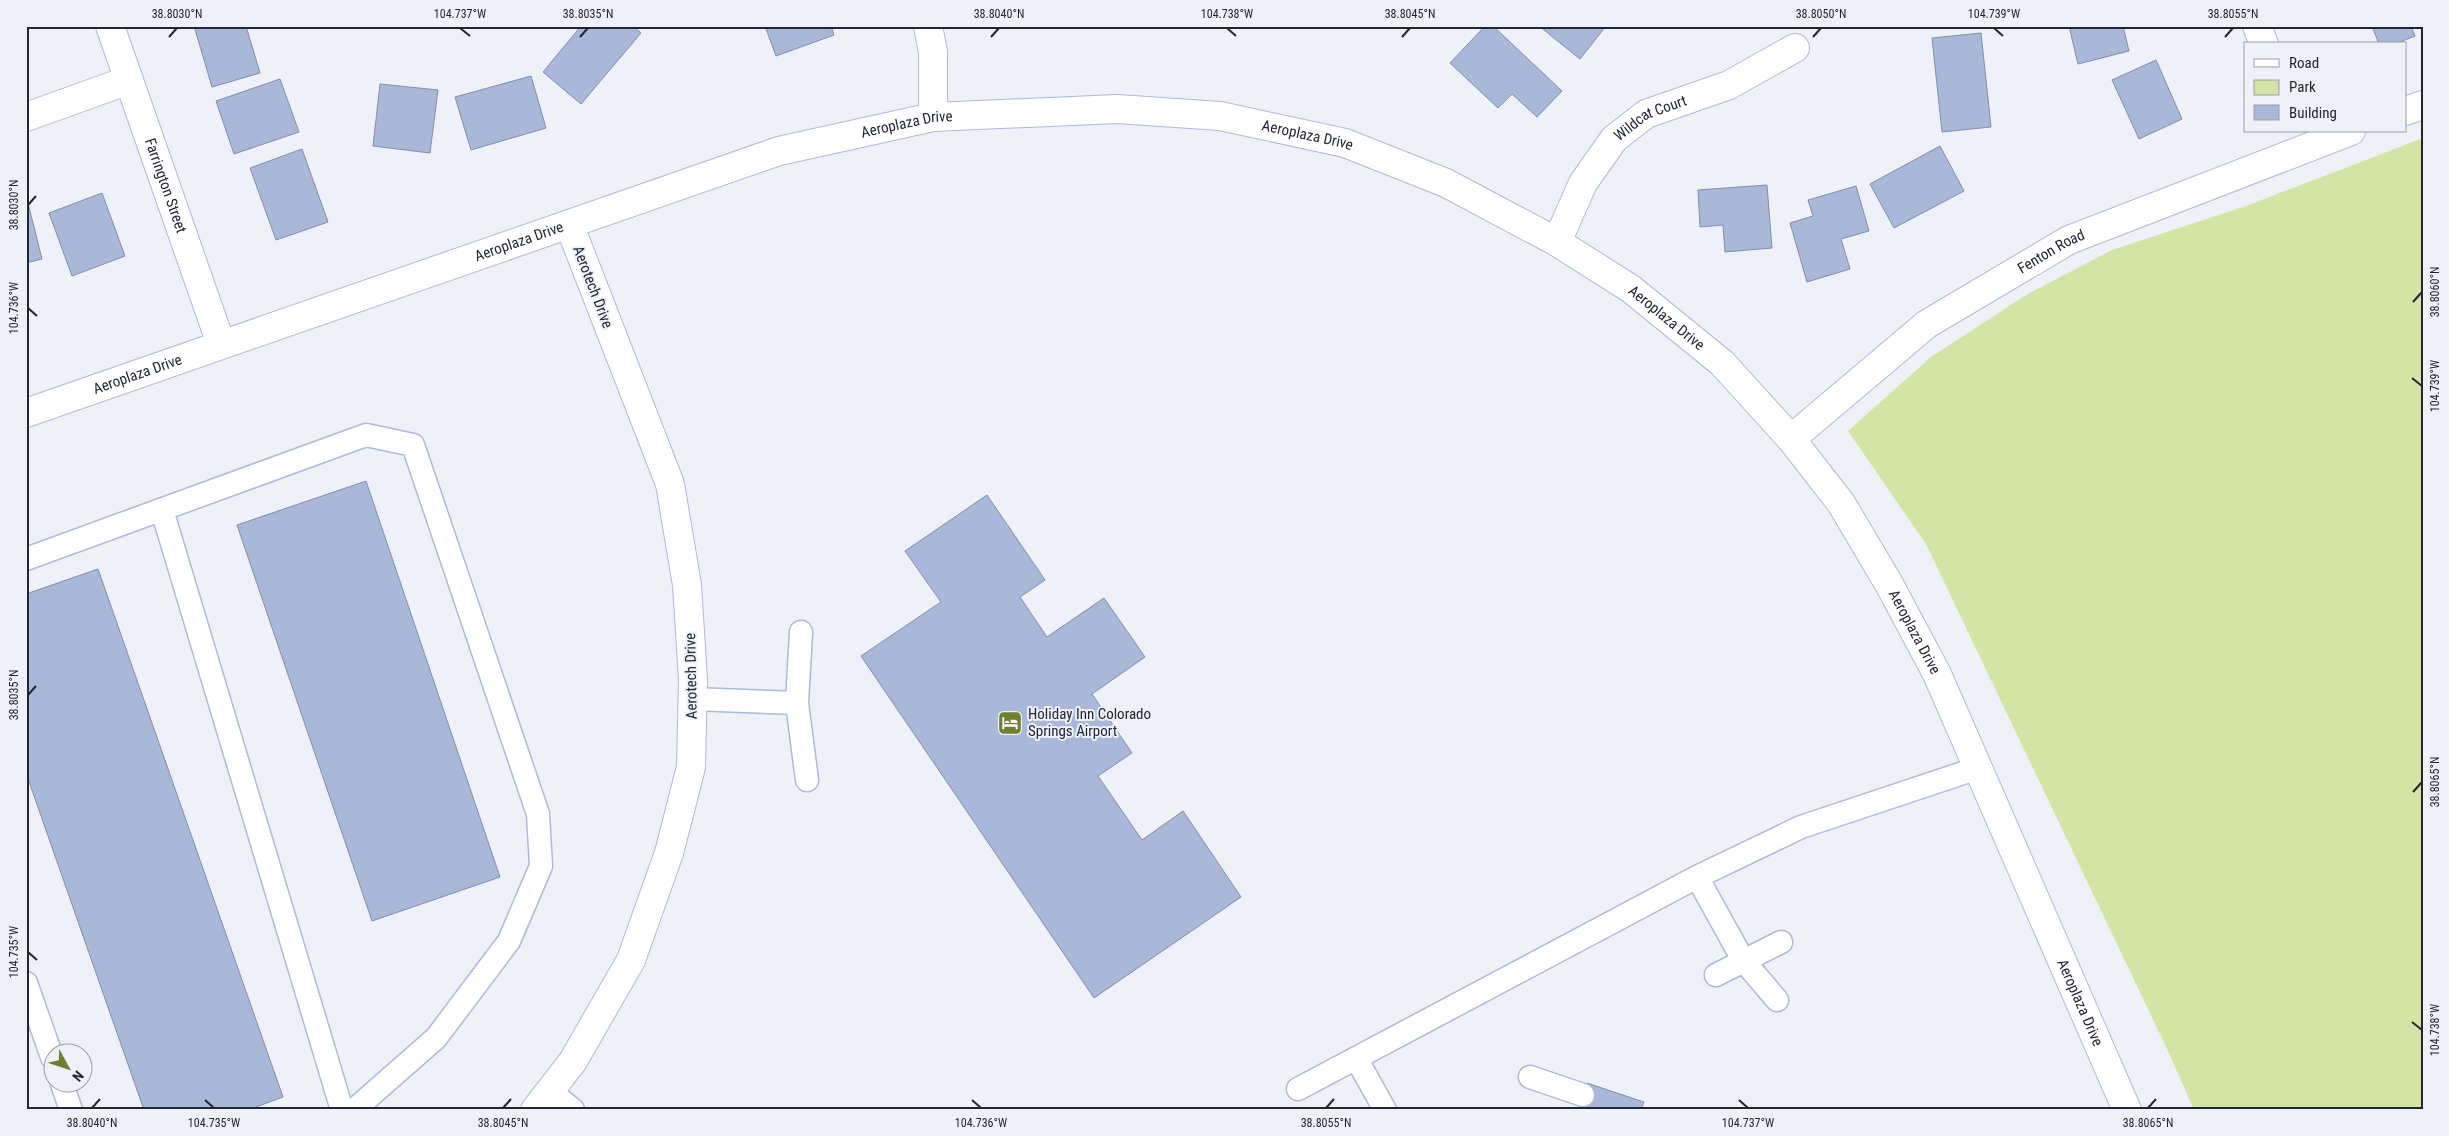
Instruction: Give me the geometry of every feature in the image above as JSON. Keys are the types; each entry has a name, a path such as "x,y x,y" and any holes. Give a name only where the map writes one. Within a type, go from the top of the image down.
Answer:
{"street":[{"name":"Farrington Street","path":"110,26 221,344"},
{"path":"928,26 933,52 933,117"},
{"path":"2257,26 2263,42"},
{"name":"Wildcat Court","path":"1557,242 1583,183 1614,139 1646,114 1729,86 1795,48"},
{"path":"26,117 129,80"},
{"path":"2406,111 2423,105"},
{"name":"Aeroplaza Drive","path":"26,413 779,151 933,117 1118,109 1220,116 1345,143 1446,183 1557,242 1631,289 1722,363 1791,439 1841,503 1889,584 1937,674 2127,1110"},
{"name":"Fenton Road","path":"1791,439 1927,324 2069,240 2302,140 2346,132"},
{"name":"Aerotech Drive","path":"542,1100 574,1061 631,960 669,852 691,767 693,699 687,585 670,484 569,224"}],"lane":[{"path":"26,560 366,435 413,445 431,491 538,814 540,866 509,941 436,1038 354,1110"},
{"path":"162,510 342,1110"},
{"path":"801,632 797,703 807,780"},
{"path":"693,699 797,703"},
{"path":"1298,1089 1396,1035 1697,877 1801,827 1978,768"},
{"path":"1697,877 1743,960 1777,1000"},
{"path":"1716,975 1781,942"},
{"path":"26,983 47,1044"},
{"path":"1356,1058 1385,1110"},
{"path":"1530,1077 1583,1095"},
{"path":"65,1094 71,1110"},
{"path":"542,1100 573,1110"}],"green space":[{"path":"2423,138 2423,1110 2194,1110 2168,1051 1926,544 1848,431 1931,357 2026,295 2112,250 2246,206"}],"building":[{"path":"194,26 246,26 260,73 212,87"},
{"path":"581,26 633,26 641,33 581,104 543,72"},
{"path":"765,26 831,26 834,35 776,56"},
{"path":"1485,26 1493,26 1562,91 1537,117 1512,94 1498,108 1450,63"},
{"path":"1539,26 1606,26 1580,59"},
{"path":"2069,26 2123,26 2129,51 2078,64"},
{"path":"2372,26 2411,26 2415,36 2400,42 2378,42"},
{"path":"1981,33 1991,127 1942,132 1932,38"},
{"path":"2156,60 2182,119 2139,139 2112,80"},
{"path":"531,76 546,128 471,150 455,97"},
{"path":"280,79 299,132 234,154 216,101"},
{"path":"380,84 438,90 430,153 373,146"},
{"path":"1940,146 1964,191 1894,228 1870,184"},
{"path":"302,149 328,222 276,240 250,168"},
{"path":"1767,185 1772,248 1725,252 1723,225 1700,227 1698,190"},
{"path":"1856,186 1869,231 1841,239 1850,269 1807,282 1790,223 1813,216 1808,200"},
{"path":"102,193 125,256 72,276 49,213"},
{"path":"28,203 42,259 26,263 26,204"},
{"path":"366,481 500,877 372,921 237,525"},
{"name":"Holiday Inn Colorado Springs Airport","path":"987,495 1045,580 1020,597 1047,637 1104,598 1145,657 1092,694 1132,753 1098,776 1142,840 1183,811 1241,897 1094,998 861,656 941,602 905,551"},
{"path":"98,569 283,1097 248,1110 144,1110 26,773 26,594"},
{"path":"1587,1083 1644,1102 1641,1110 1578,1110"}],"place":[{"name":"Holiday Inn Colorado Springs Airport","path":"1010,723"}]}
